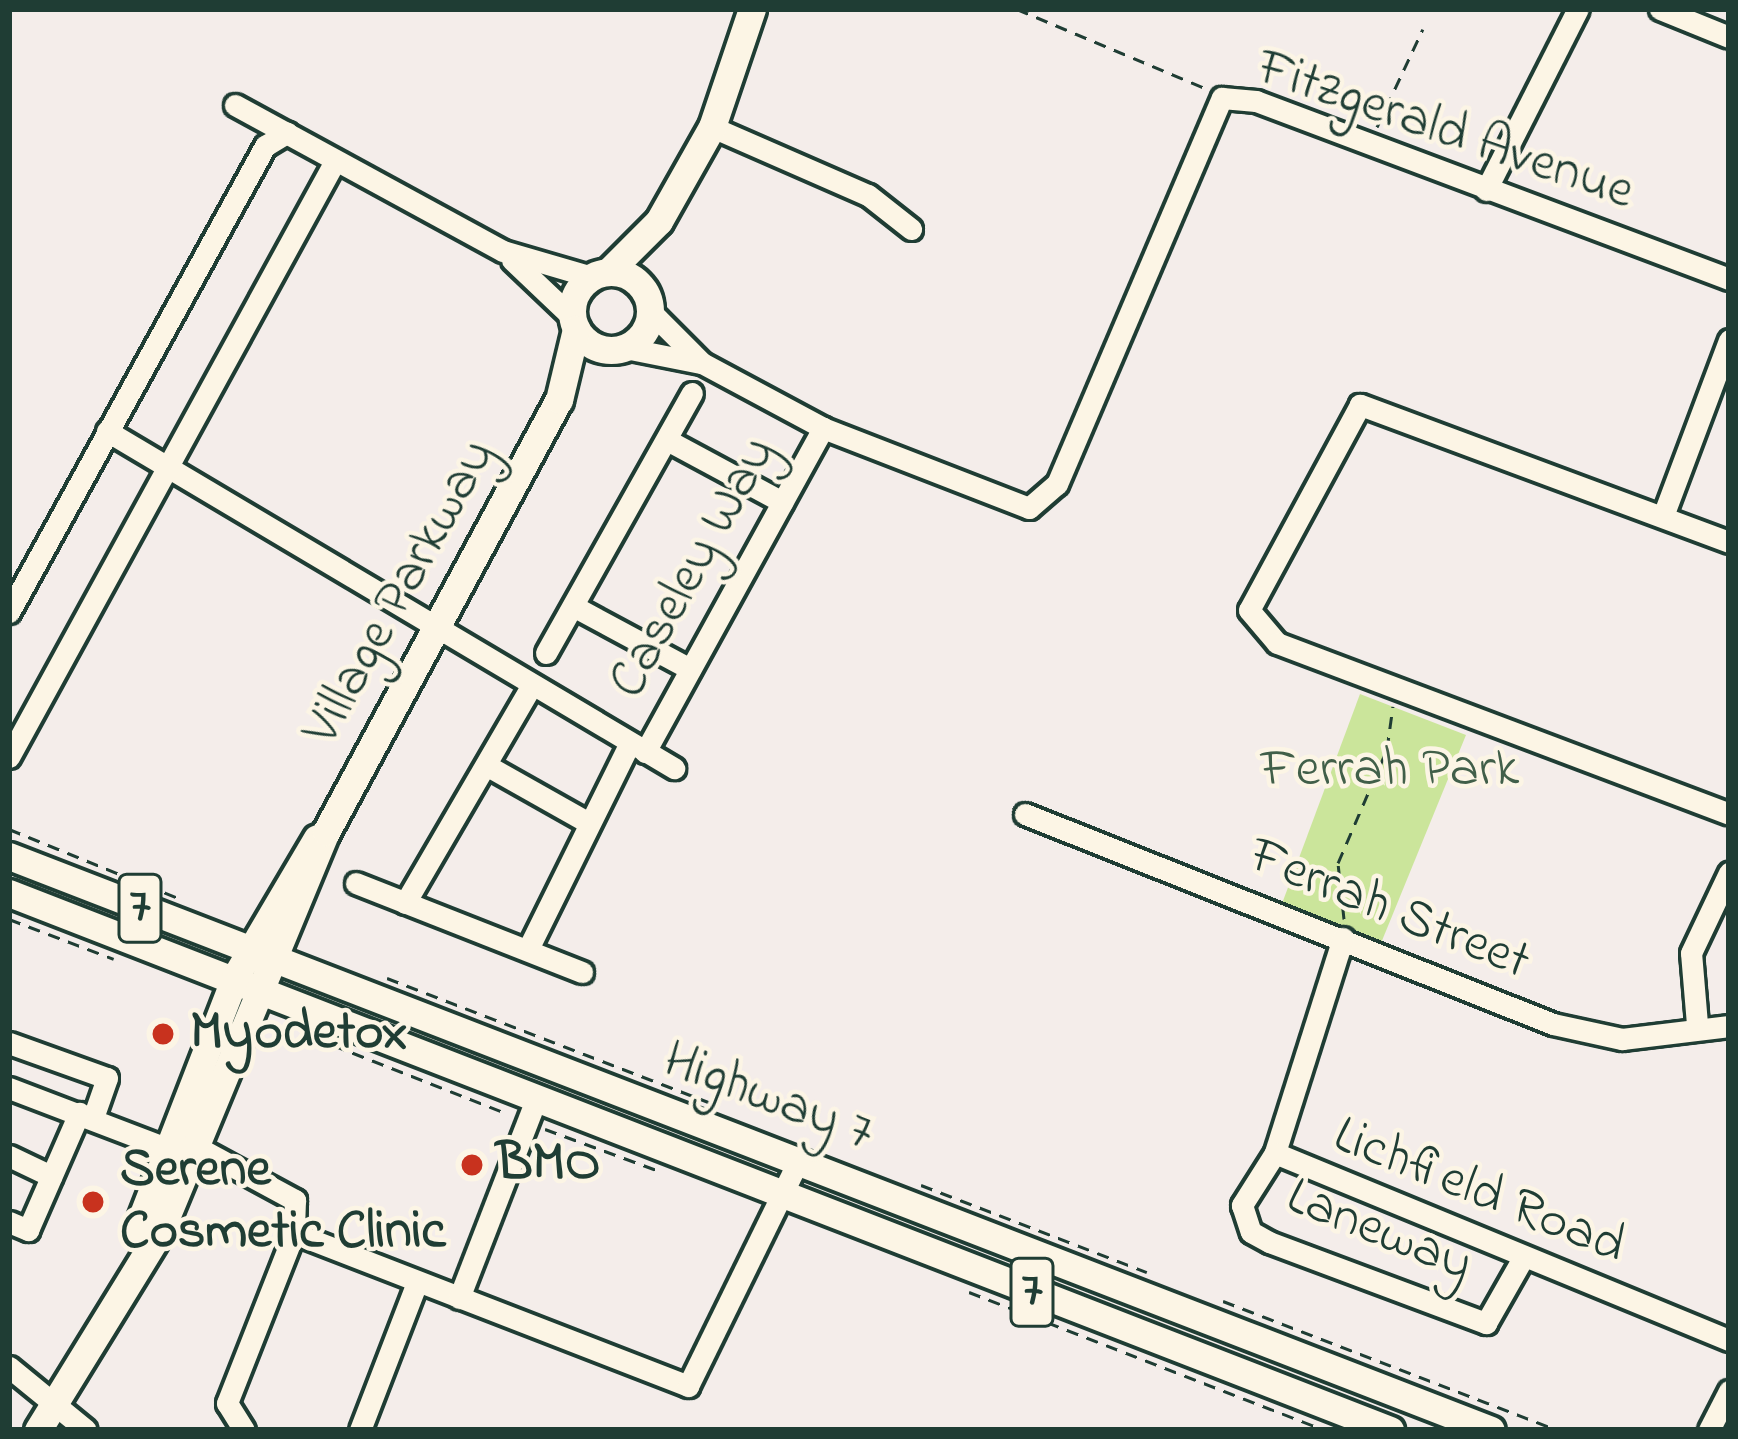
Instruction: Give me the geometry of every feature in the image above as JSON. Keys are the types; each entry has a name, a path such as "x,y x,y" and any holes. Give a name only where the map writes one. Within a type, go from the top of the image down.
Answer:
{"main road":[{"path":"659,221 648,302 600,274 659,221 712,127 752,9"},
{"name":"Village Parkway","path":"38,1430 143,1243 259,954 560,400 574,323 600,274"},
{"name":"Village Parkway","path":"560,400 618,350 648,302"},
{"path":"574,323 618,350"},
{"name":"Highway 7","path":"9,856 1490,1430"},
{"name":"Highway 7","path":"9,893 248,983 524,1108 779,1191 1390,1430"}],"street":[{"path":"1486,190 1578,9"},
{"path":"1660,9 1729,37"},
{"name":"Fitzgerald Avenue","path":"618,350 702,363 823,428 1007,505 1048,499 1222,98 1369,145 1729,279"},
{"path":"235,105 503,251 600,274"},
{"path":"712,127 868,195 911,229"},
{"path":"9,612 265,146 287,133"},
{"path":"9,757 335,161"},
{"path":"503,251 574,323"},
{"name":"Fitzgerald Avenue","path":"648,302 702,363"},
{"path":"1663,516 1729,340"},
{"path":"546,653 692,393"},
{"path":"1729,542 1360,405 1250,621 1277,644 1729,814"},
{"name":"Caseley Way","path":"528,949 587,823 690,669 823,428"},
{"path":"107,431 168,473 674,768"},
{"path":"667,440 782,502"},
{"path":"573,606 690,669"},
{"path":"405,902 530,688"},
{"path":"485,766 587,823"},
{"name":"Ferrah Street","path":"1024,814 1599,1036 1697,1024 1729,1025"},
{"path":"1697,1024 1691,953 1729,874"},
{"path":"356,883 582,972"},
{"name":"Lichfield Road","path":"1343,938 1275,1153 1729,1340"},
{"path":"9,1043 106,1078 28,1230 9,1222"},
{"path":"9,1088 182,1147 287,1190 294,1233 227,1403 244,1430"},
{"path":"458,1298 524,1108"},
{"name":"Laneway","path":"1275,1153 1242,1205 1251,1232 1269,1242 1486,1323 1523,1258"},
{"path":"9,1156 52,1176"},
{"path":"294,1233 688,1386 779,1191 798,1161"},
{"path":"360,1430 417,1282"},
{"path":"9,1367 86,1430"},
{"path":"1709,1430 1729,1391"}],"path":[{"path":"1018,9 1222,98"},
{"path":"1369,145 1423,29"},
{"path":"1343,938 1338,863 1387,749 1395,686"},
{"path":"9,829 164,885 192,911"},
{"path":"320,1033 340,1051 524,1108"},
{"path":"597,1058 719,1109"},
{"path":"544,1129 682,1174"},
{"path":"1210,1296 1557,1430"},
{"path":"1122,1352 1324,1430"}],"green space":[{"name":"Ferrah Park","path":"1360,694 1466,735 1379,948 1280,909"}],"place":[{"name":"Myodetox","path":"163,1034"},
{"name":"BMO","path":"472,1165"},
{"name":"Serene Cosmetic Clinic","path":"93,1202"}]}
